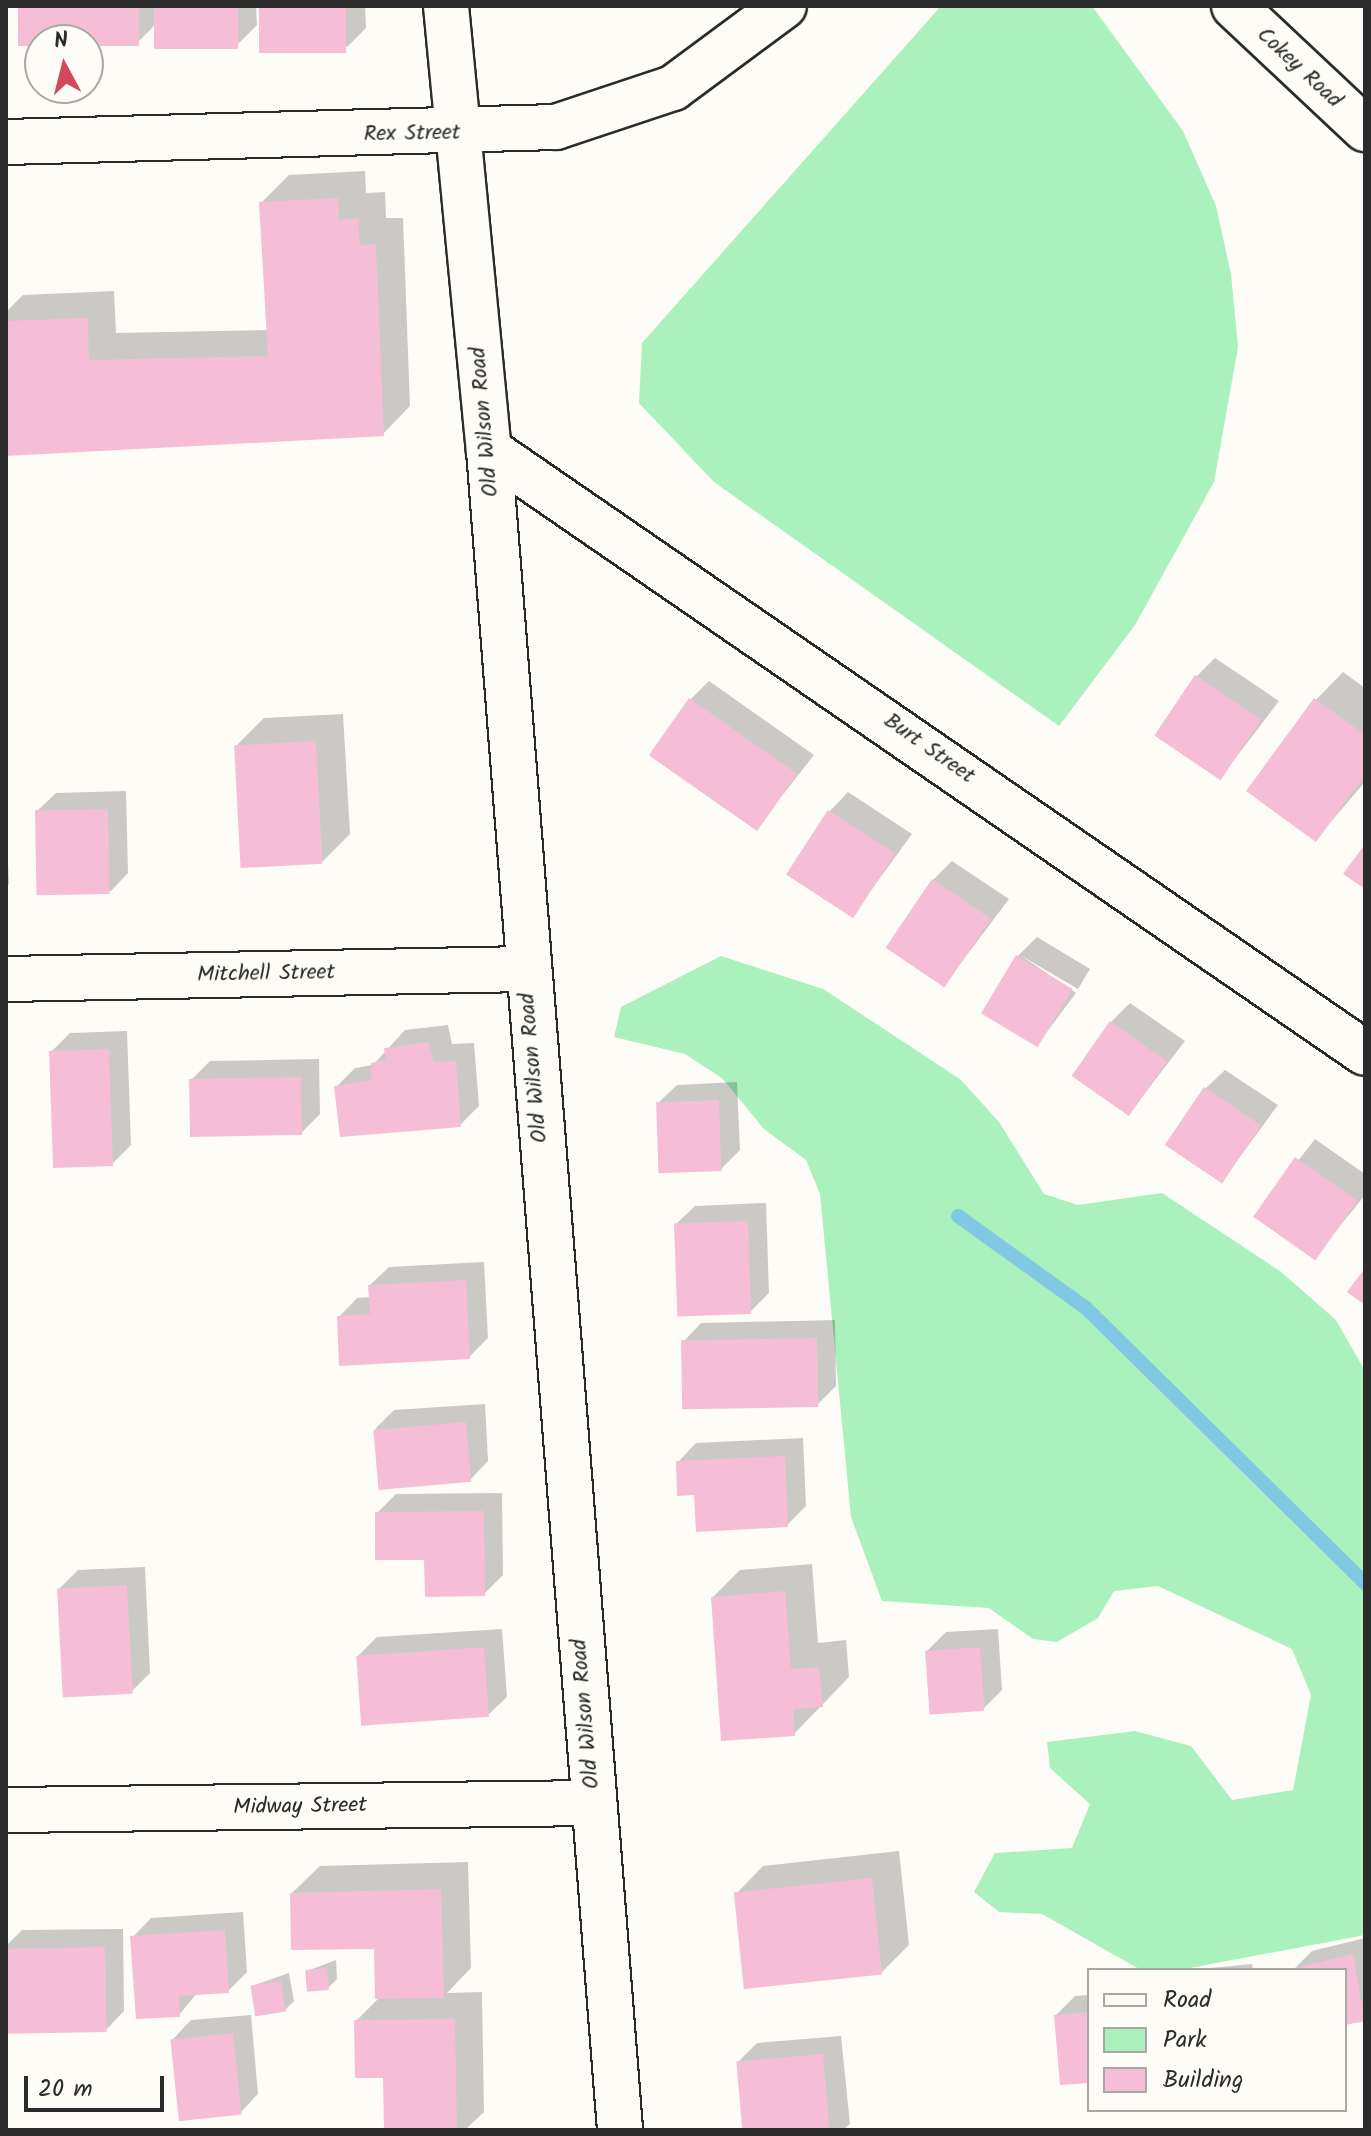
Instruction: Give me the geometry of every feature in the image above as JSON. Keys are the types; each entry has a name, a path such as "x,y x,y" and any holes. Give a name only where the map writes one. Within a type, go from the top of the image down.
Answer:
{"street":[{"name":"Old Wilson Road","path":"446,6 455,134 489,450 526,969 620,2130"},
{"name":"Cokey Road","path":"1234,6 1365,129"},
{"name":"Rex Street","path":"6,142 455,134 556,127 673,88 763,12"},
{"name":"Burt Street","path":"489,450 1365,1053"},
{"name":"Mitchell Street","path":"6,979 526,969"},
{"name":"Midway Street","path":"6,1810 593,1803"}],"green space":[{"path":"941,6 1092,6 1183,131 1216,206 1231,274 1238,347 1214,482 1135,625 1059,726 714,482 639,403 642,343"},
{"path":"721,956 823,989 960,1079 999,1122 1044,1194 1078,1205 1162,1193 1280,1271 1336,1320 1365,1371 1365,1935 1190,1968 1137,1968 1042,1914 999,1912 974,1892 995,1853 1072,1848 1090,1804 1050,1768 1047,1742 1135,1731 1191,1746 1232,1800 1293,1790 1311,1695 1292,1649 1158,1586 1114,1591 1098,1618 1057,1642 1033,1639 989,1608 882,1601 851,1517 820,1194 806,1160 764,1129 722,1078 685,1054 614,1037 621,1007"}],"building":[{"path":"18,6 139,6 139,46 104,46 104,24 24,24 24,46 18,46"},
{"path":"154,6 238,6 238,49 154,49"},
{"path":"259,6 346,6 346,53 259,53"},
{"path":"338,198 339,220 358,218 360,245 376,244 384,436 6,456 6,321 88,318 89,360 268,356 259,202"},
{"path":"1195,675 1261,720 1221,780 1154,736"},
{"path":"689,698 797,774 757,831 649,755"},
{"path":"1314,698 1365,735 1365,775 1316,842 1246,791"},
{"path":"316,741 322,864 241,868 234,745"},
{"path":"108,809 109,894 36,895 35,810"},
{"path":"828,810 895,854 853,918 786,875"},
{"path":"1365,844 1365,889 1343,874"},
{"path":"932,879 991,919 944,988 886,948"},
{"path":"1016,955 1073,989 1038,1047 981,1013"},
{"path":"1110,1021 1167,1061 1129,1116 1072,1076"},
{"path":"429,1042 434,1062 456,1061 461,1127 340,1137 334,1086 371,1080 371,1063 386,1061 384,1048"},
{"path":"109,1049 113,1166 53,1168 49,1051"},
{"path":"301,1077 302,1135 190,1137 189,1079"},
{"path":"1204,1087 1261,1126 1222,1184 1165,1145"},
{"path":"719,1100 721,1171 659,1173 656,1102"},
{"path":"1295,1157 1357,1201 1315,1260 1253,1217"},
{"path":"748,1221 751,1314 677,1317 674,1224"},
{"path":"1365,1268 1365,1305 1347,1292"},
{"path":"466,1280 470,1359 339,1366 337,1316 370,1314 368,1285"},
{"path":"817,1338 818,1407 682,1409 681,1340"},
{"path":"466,1422 471,1482 379,1490 373,1430"},
{"path":"785,1456 788,1527 696,1532 694,1495 677,1496 676,1461"},
{"path":"484,1511 485,1596 425,1597 424,1560 375,1560 375,1512"},
{"path":"127,1585 133,1694 63,1698 57,1589"},
{"path":"785,1591 791,1669 819,1667 823,1707 793,1709 795,1736 721,1741 711,1597"},
{"path":"484,1647 489,1717 361,1726 356,1656"},
{"path":"980,1647 984,1711 930,1715 925,1651"},
{"path":"872,1878 882,1974 744,1989 734,1893"},
{"path":"441,1889 444,1998 375,1999 374,1949 291,1950 290,1893"},
{"path":"225,1930 229,1993 179,1996 180,2017 136,2019 130,1936"},
{"path":"105,1947 106,2032 7,2034 6,1949"},
{"path":"1353,1954 1365,2021 1347,2025 1347,1968 1296,1968"},
{"path":"327,1968 329,1990 307,1992 305,1970"},
{"path":"281,1981 286,2012 255,2016 250,1986"},
{"path":"1087,2012 1087,2083 1060,2085 1054,2015"},
{"path":"455,2019 457,2130 384,2130 383,2078 355,2078 354,2020"},
{"path":"233,2033 242,2115 179,2121 170,2040"},
{"path":"823,2054 830,2130 742,2130 736,2062"}],"waterway":[{"path":"958,1216 1086,1308 1365,1583"}]}
